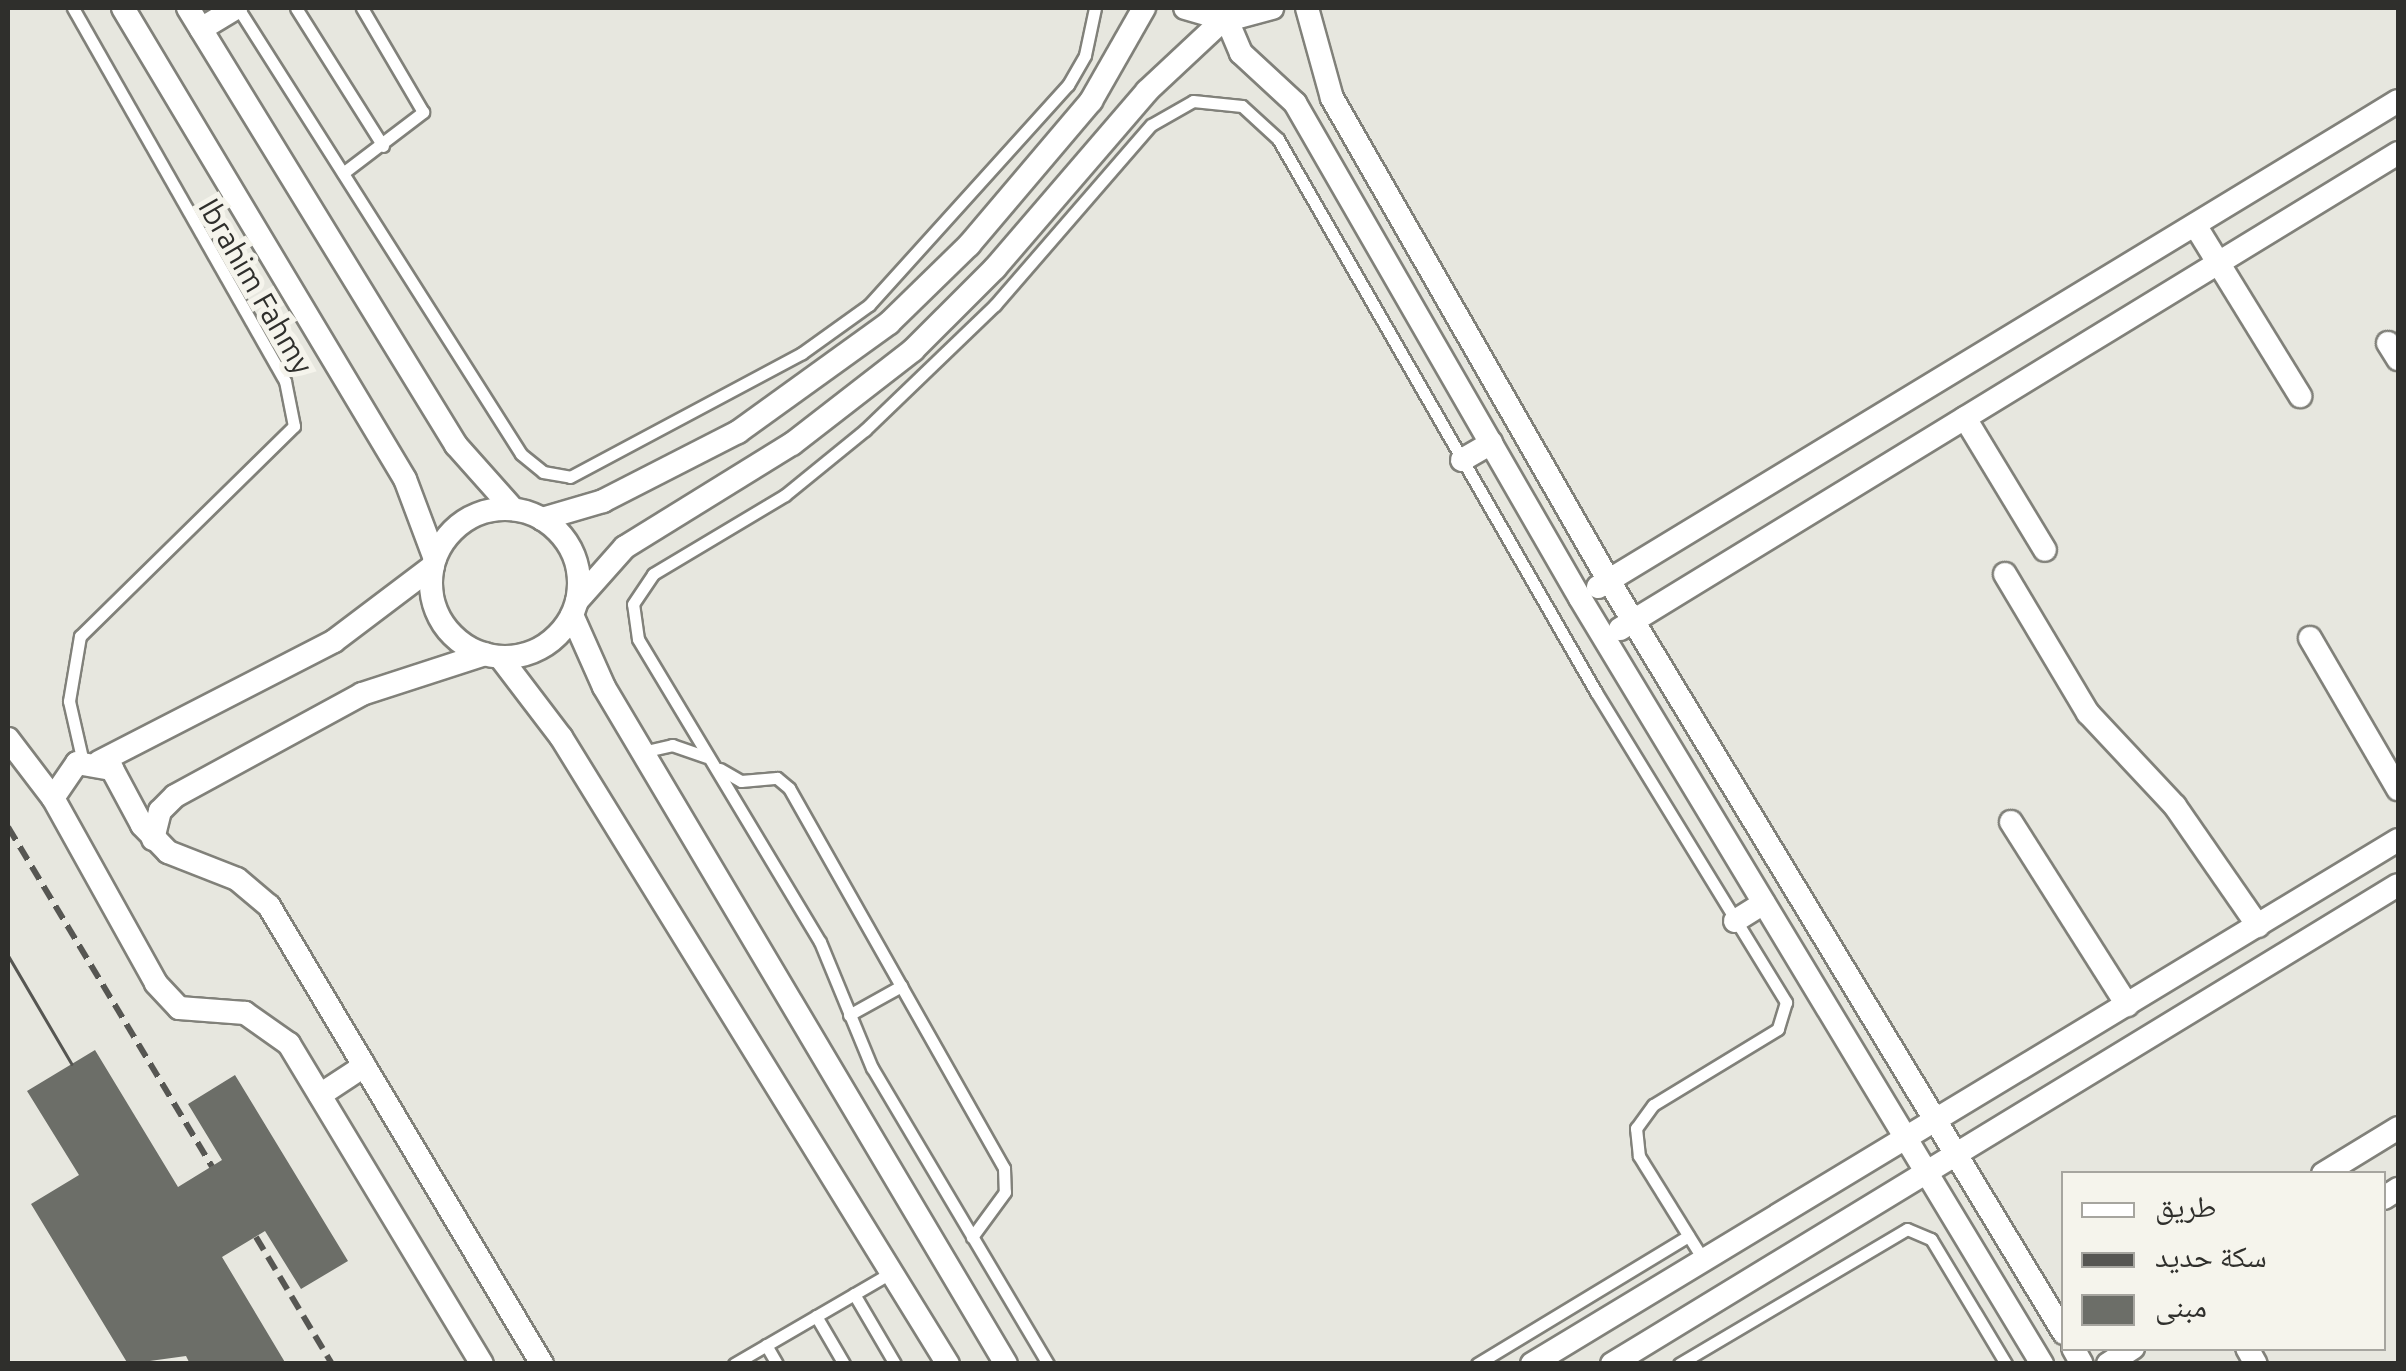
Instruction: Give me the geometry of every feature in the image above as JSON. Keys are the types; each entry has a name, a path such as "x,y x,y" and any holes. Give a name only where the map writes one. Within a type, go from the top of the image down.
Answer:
{"street":[{"path":"122,8 405,479 434,562 442,621 493,656 561,737 948,1364"},
{"path":"188,8 462,454 513,509 542,518 569,545 575,608 642,752 1006,1364"},
{"path":"202,30 237,8"},
{"path":"542,518 603,502 738,432 889,323 969,245 1091,102 1144,8"},
{"path":"1185,8 1225,20 1241,52 1295,104 1604,639 2037,1356 2061,1339"},
{"path":"153,839 160,812 175,796 362,694 493,656 543,647 625,547 792,444 913,350 996,268 1147,92 1225,20 1272,8"},
{"path":"1307,8 1332,98 1633,622 2061,1329"},
{"path":"1580,598 2398,101"},
{"path":"1604,639 2398,153"},
{"path":"2194,225 2300,396"},
{"path":"1965,418 2045,550"},
{"path":"1462,460 1491,443"},
{"path":"53,798 91,762 334,642 434,562 458,526 513,509"},
{"path":"2005,574 2088,712 2175,806 2258,926"},
{"path":"2310,638 2398,790"},
{"path":"8,740 53,798 166,997 197,1012 219,1006 262,1021 289,1044 482,1364"},
{"path":"91,762 112,769 153,839 260,896 542,1364"},
{"path":"2011,822 2127,1005"},
{"path":"1532,1364 2398,840"},
{"path":"1612,1364 2398,885"},
{"path":"1735,921 1764,903"},
{"path":"320,1095 364,1066"},
{"path":"2328,1171 2398,1128"}],"lane":[{"name":"Ibrahim Fahmy","path":"73,8 285,380 294,426 80,636 69,700 91,762"},
{"path":"237,8 522,454 556,476 584,474 802,353 879,296 1068,85 1085,55 1095,8"},
{"path":"296,8 383,146"},
{"path":"343,173 416,124 423,105 362,8"},
{"path":"1048,1364 848,1015 820,942 634,628 644,582 794,490 858,437 995,305 1151,125 1178,106 1226,101 1268,126 1462,460 1786,1002 1783,1023 1653,1105 1636,1128 1639,1156 1704,1261"},
{"path":"642,752 682,746 710,760 734,780 784,782 1006,1176 1001,1199 972,1237"},
{"path":"848,1015 900,986"},
{"path":"1679,1364 1908,1229 1931,1239 2006,1364"},
{"path":"1476,1364 1688,1236"},
{"path":"734,1364 892,1272"},
{"path":"854,1294 896,1364"},
{"path":"816,1316 844,1364"},
{"path":"766,1345 777,1364"}],"building":[{"path":"95,1050 178,1187 222,1160 188,1104 235,1075 348,1261 301,1289 265,1231 222,1257 286,1364 190,1364 186,1356 128,1364 31,1204 79,1175 27,1091"}],"tram line":[{"path":"8,955 72,1064"}],"railway":[{"path":"8,827 212,1166"},
{"path":"256,1237 332,1364"}]}
